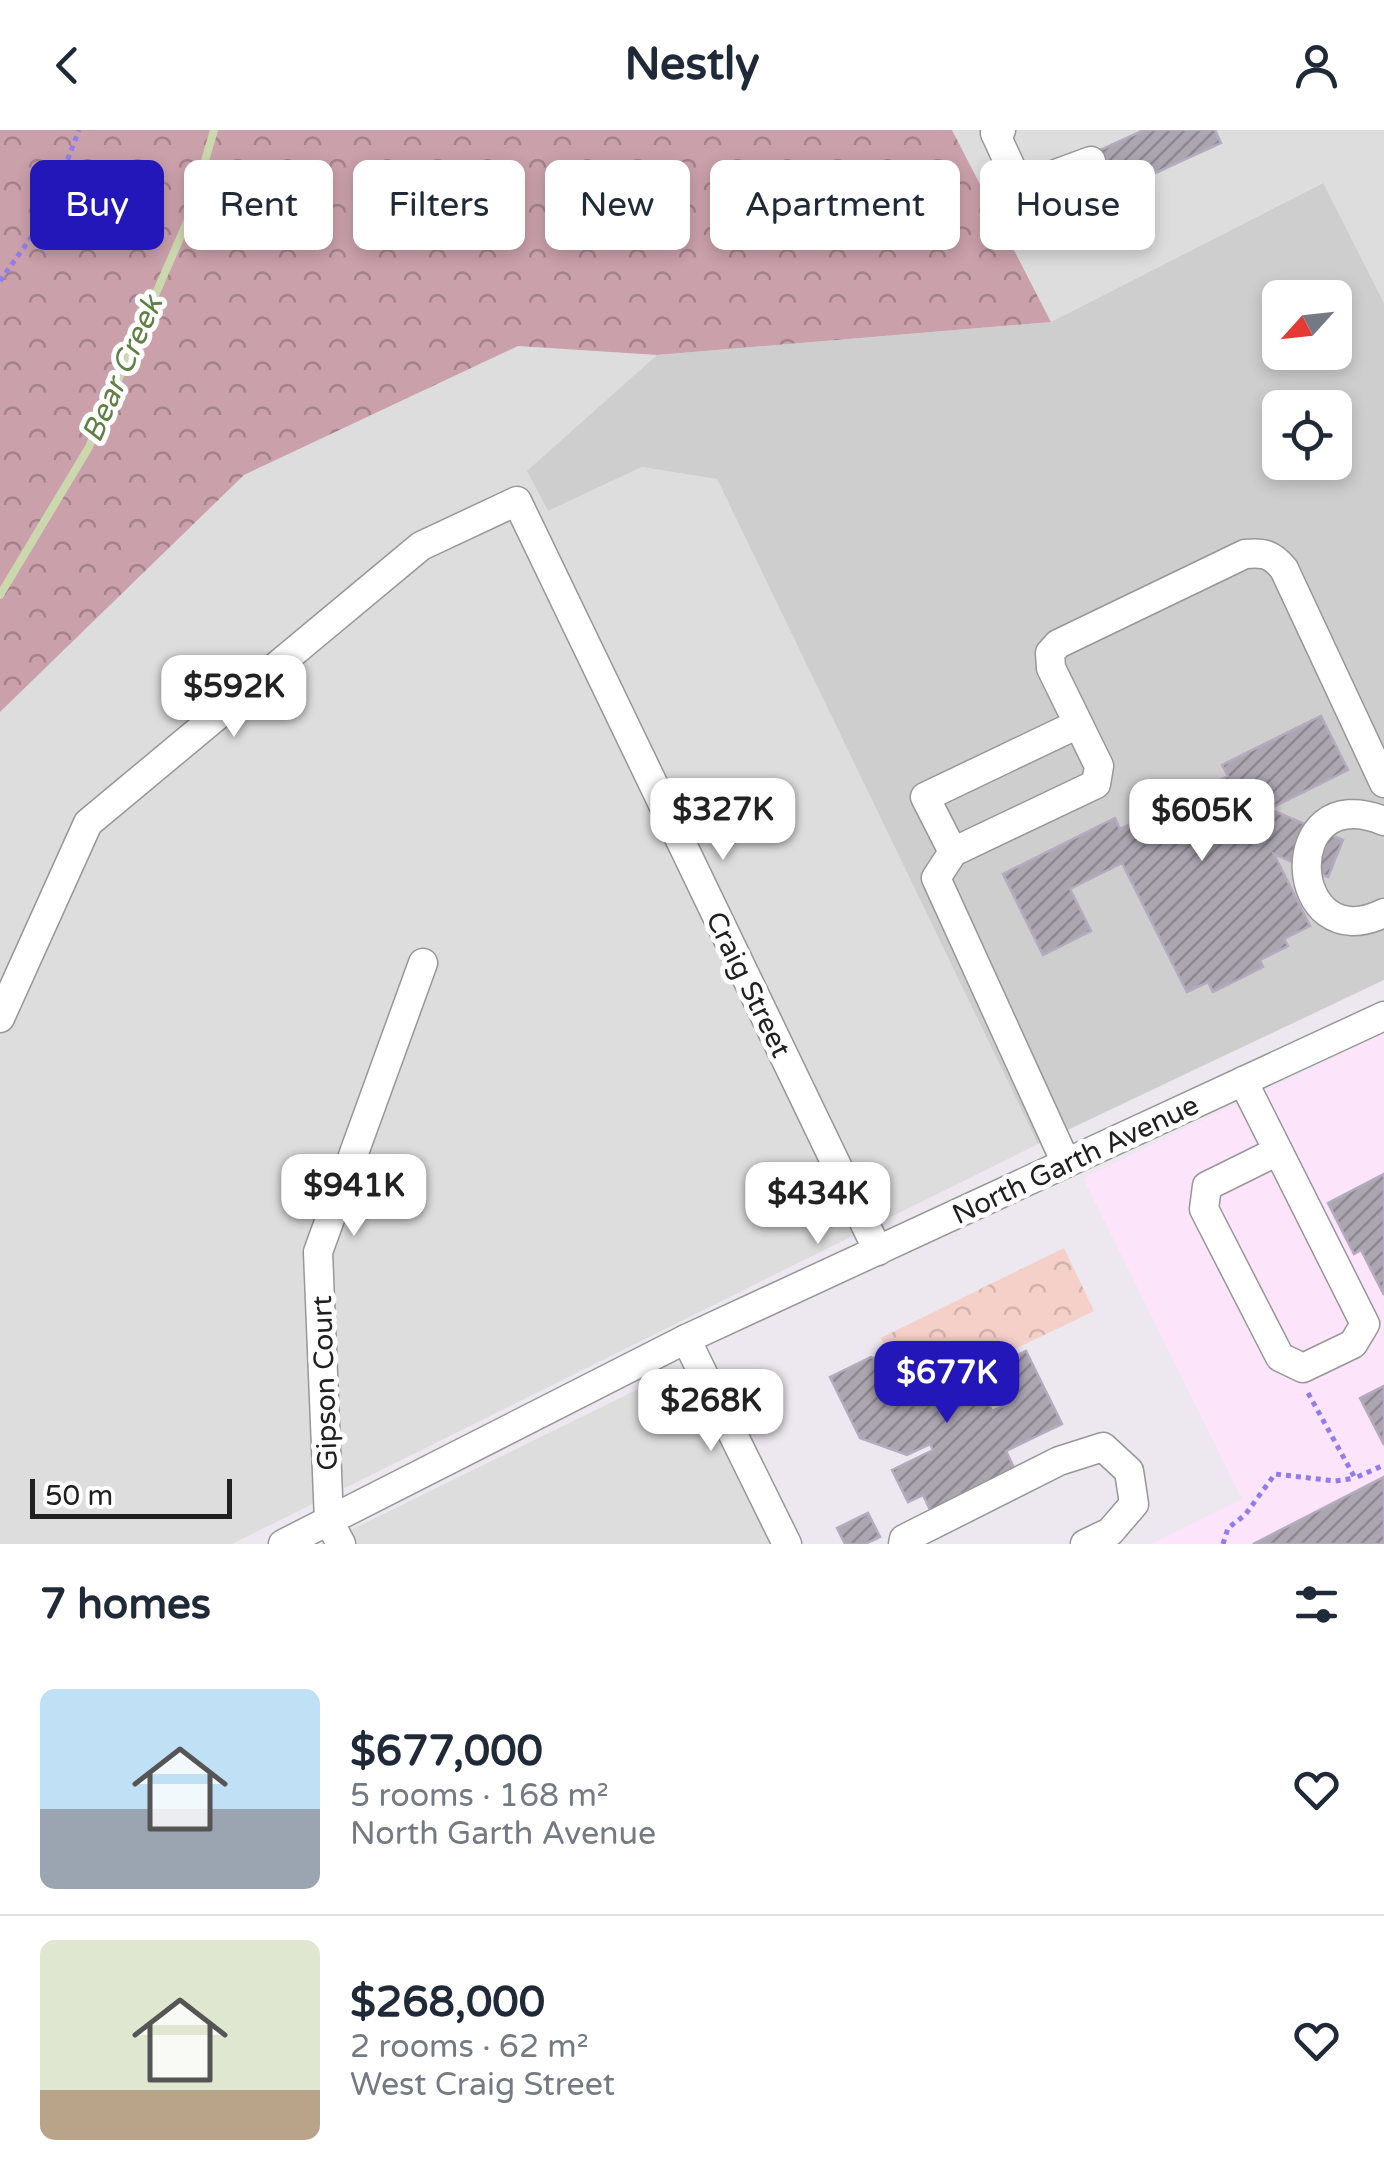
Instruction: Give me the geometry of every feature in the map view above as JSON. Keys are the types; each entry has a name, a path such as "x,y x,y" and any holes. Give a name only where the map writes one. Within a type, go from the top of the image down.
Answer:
{"street":[{"path":"998,131 1010,160"},
{"name":"Craig Street","path":"0,1018 88,823 421,546 517,501 878,1250"},
{"path":"1066,1163 936,878 954,852 1096,784 1100,766 1052,668 1050,653 1058,644 1245,554 1262,552 1275,558 1284,569 1384,783"},
{"path":"954,852 924,797 1078,724"},
{"path":"1384,821 1370,815 1336,818 1312,840 1305,875 1322,907 1338,916 1355,920 1384,913"},
{"name":"Gipson Court","path":"335,1532 318,1252 423,963"},
{"name":"North Garth Avenue","path":"283,1544 335,1532 686,1339 1384,1016"},
{"path":"1243,1082 1365,1324 1353,1344 1303,1368 1280,1357 1204,1209 1207,1186 1278,1152"},
{"path":"686,1339 787,1544"},
{"path":"903,1544 904,1539 1059,1461 1103,1447 1128,1472 1134,1504 1110,1532 1085,1544"}],"path":[{"path":"0,281 46,218 79,130"},
{"path":"1302,1382 1355,1478"},
{"path":"1223,1544 1228,1528 1245,1516 1276,1474 1336,1481 1355,1478 1384,1465"}],"shaded area":[{"path":"952,130 1384,130 1384,303 1322,183 1051,322 1014,250 1155,250 1155,160 980,160 980,184"},
{"path":"1323,183 1384,303 1384,980 1038,1144 717,479 642,467 548,511 527,471 657,355 1051,322"},
{"path":"518,346 657,355 528,472 548,511 642,467 717,479 1038,1144 232,1544 0,1544 0,712 244,475"},
{"path":"1384,1033 1384,1544 1151,1544 1242,1499 1083,1178"},
{"path":"685,1371 693,1375 774,1544 322,1544 669,1374"}],"green space":[{"path":"0,130 952,130 980,184 980,250 1014,250 1051,322 657,355 518,346 244,475 0,712"},
{"path":"1064,1248 1094,1311 959,1376 887,1353 881,1338"}],"building":[{"path":"1144,130 1215,130 1221,143 1155,173 1155,160 1104,160 1100,150"},
{"path":"1321,716 1348,770 1269,809 1343,840 1328,877 1274,854 1310,926 1284,939 1288,946 1260,960 1263,967 1213,992 1208,982 1187,992 1122,863 1070,889 1091,931 1043,955 1003,874 1115,818 1120,829 1228,776 1222,765"},
{"path":"1384,1174 1384,1295 1361,1250 1354,1254 1328,1203"},
{"path":"1026,1351 1062,1424 1006,1451 1019,1478 935,1520 923,1495 908,1502 892,1470 933,1450 930,1444 907,1455 860,1438 830,1377 871,1357 955,1388 975,1377 992,1411 1006,1405 989,1369"},
{"path":"1384,1386 1384,1445 1360,1398"},
{"path":"1384,1477 1384,1544 1253,1544"},
{"path":"868,1513 880,1537 865,1544 845,1544 837,1528"}],"waterway":[{"name":"Bear Creek","path":"0,595 89,447 187,222 214,130"}]}
